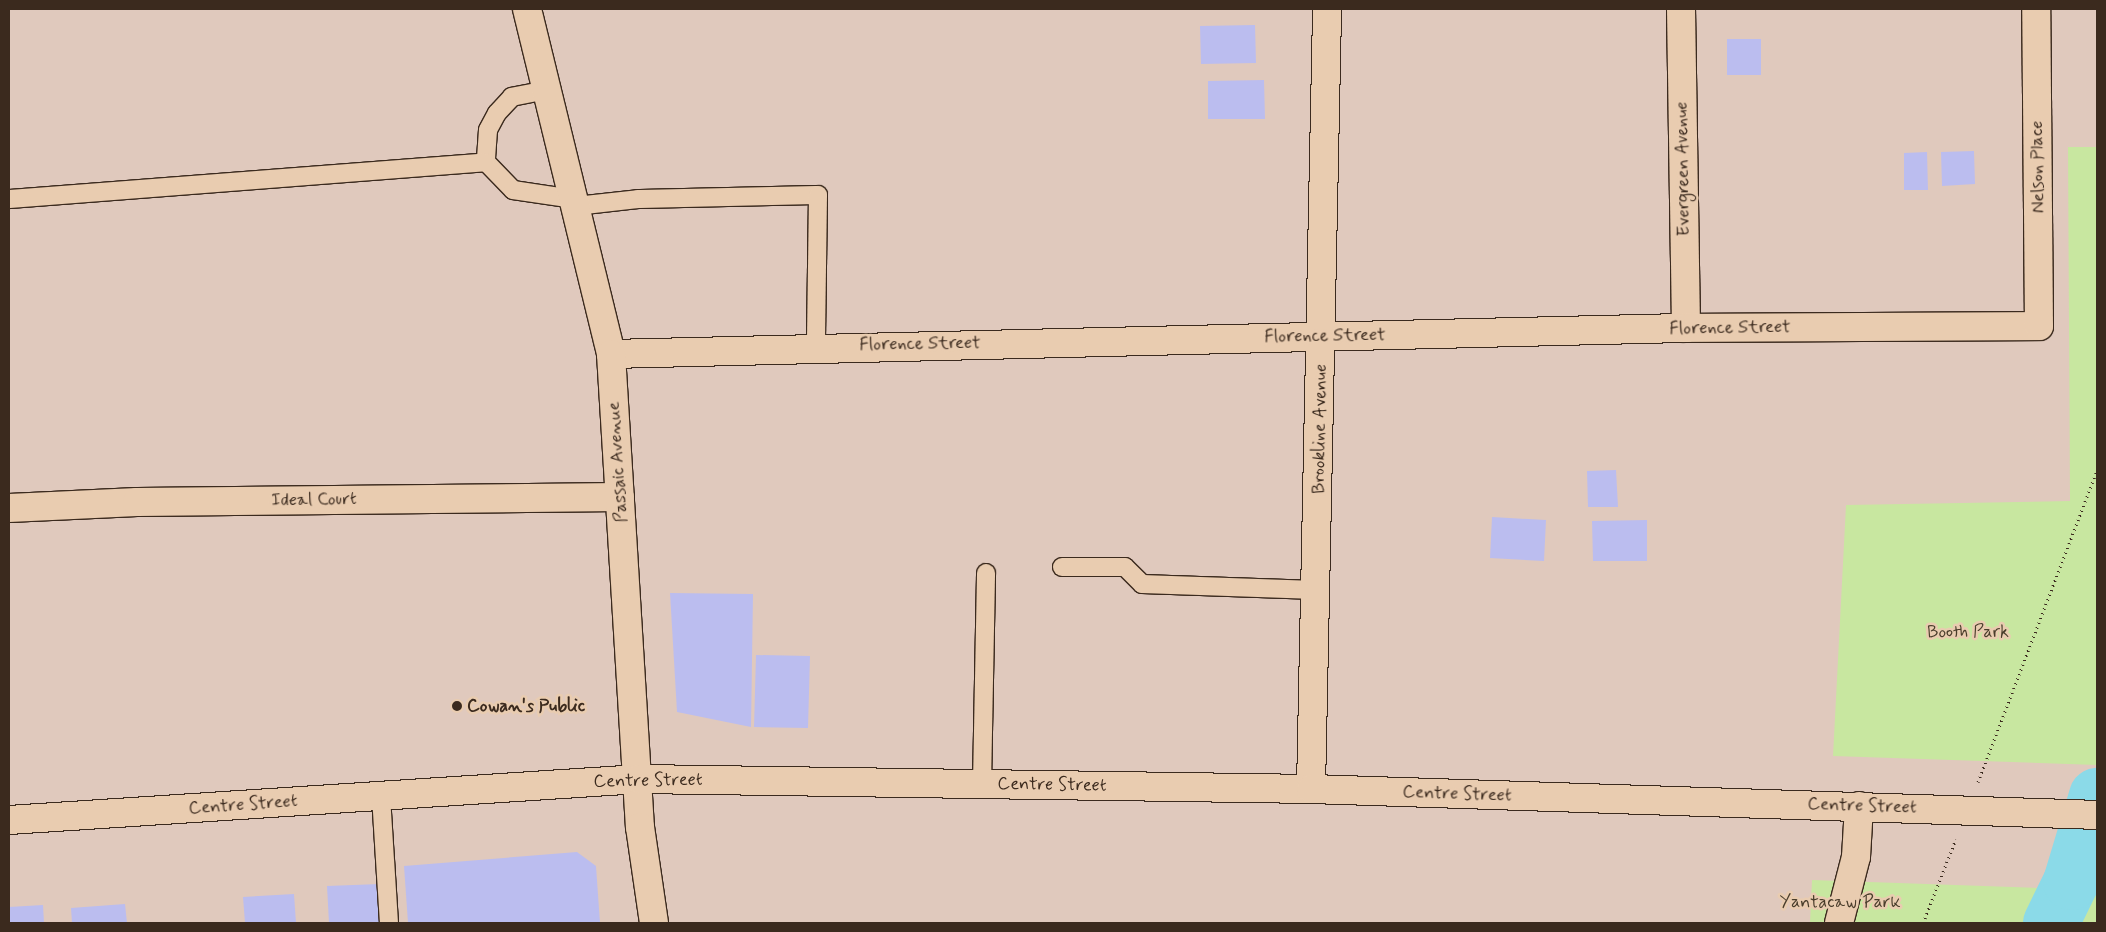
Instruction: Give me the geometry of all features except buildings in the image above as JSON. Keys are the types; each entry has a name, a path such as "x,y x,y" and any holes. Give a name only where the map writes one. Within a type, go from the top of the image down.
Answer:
{"street":[{"name":"Passaic Avenue","path":"527,9 611,354 639,778 640,826 654,923"},
{"name":"Brookline Avenue","path":"1311,789 1323,336 1326,9"},
{"name":"Evergreen Avenue","path":"1681,9 1686,328"},
{"name":"Nelson Place","path":"2036,9 2039,326"},
{"name":"Florence Street","path":"611,354 816,347 1686,328 2039,326"},
{"name":"Ideal Court","path":"9,508 137,502 620,497"},
{"name":"Centre Street","path":"9,820 639,778 1311,789 2097,814"},
{"path":"1839,923 1856,858 1860,806"}],"lane":[{"path":"547,90 512,97 497,113 488,130 486,162 512,190 575,202 638,198 818,195 816,347"},
{"path":"9,199 486,162"},
{"path":"1062,567 1125,567 1142,584 1316,590"},
{"path":"982,784 986,573"},
{"path":"381,796 389,923"}],"path":[{"path":"1923,923 2097,470"}],"green space":[{"name":"Booth Park","path":"2068,147 2097,147 2097,765 1833,756 1846,505 2070,501"},
{"name":"Yantacaw Park","path":"1812,880 2097,890 2097,923 1810,923"}],"waterway":[{"path":"2051,923 2071,882 2097,796"}],"place":[{"name":"Cowan's Public","path":"457,706"}]}
